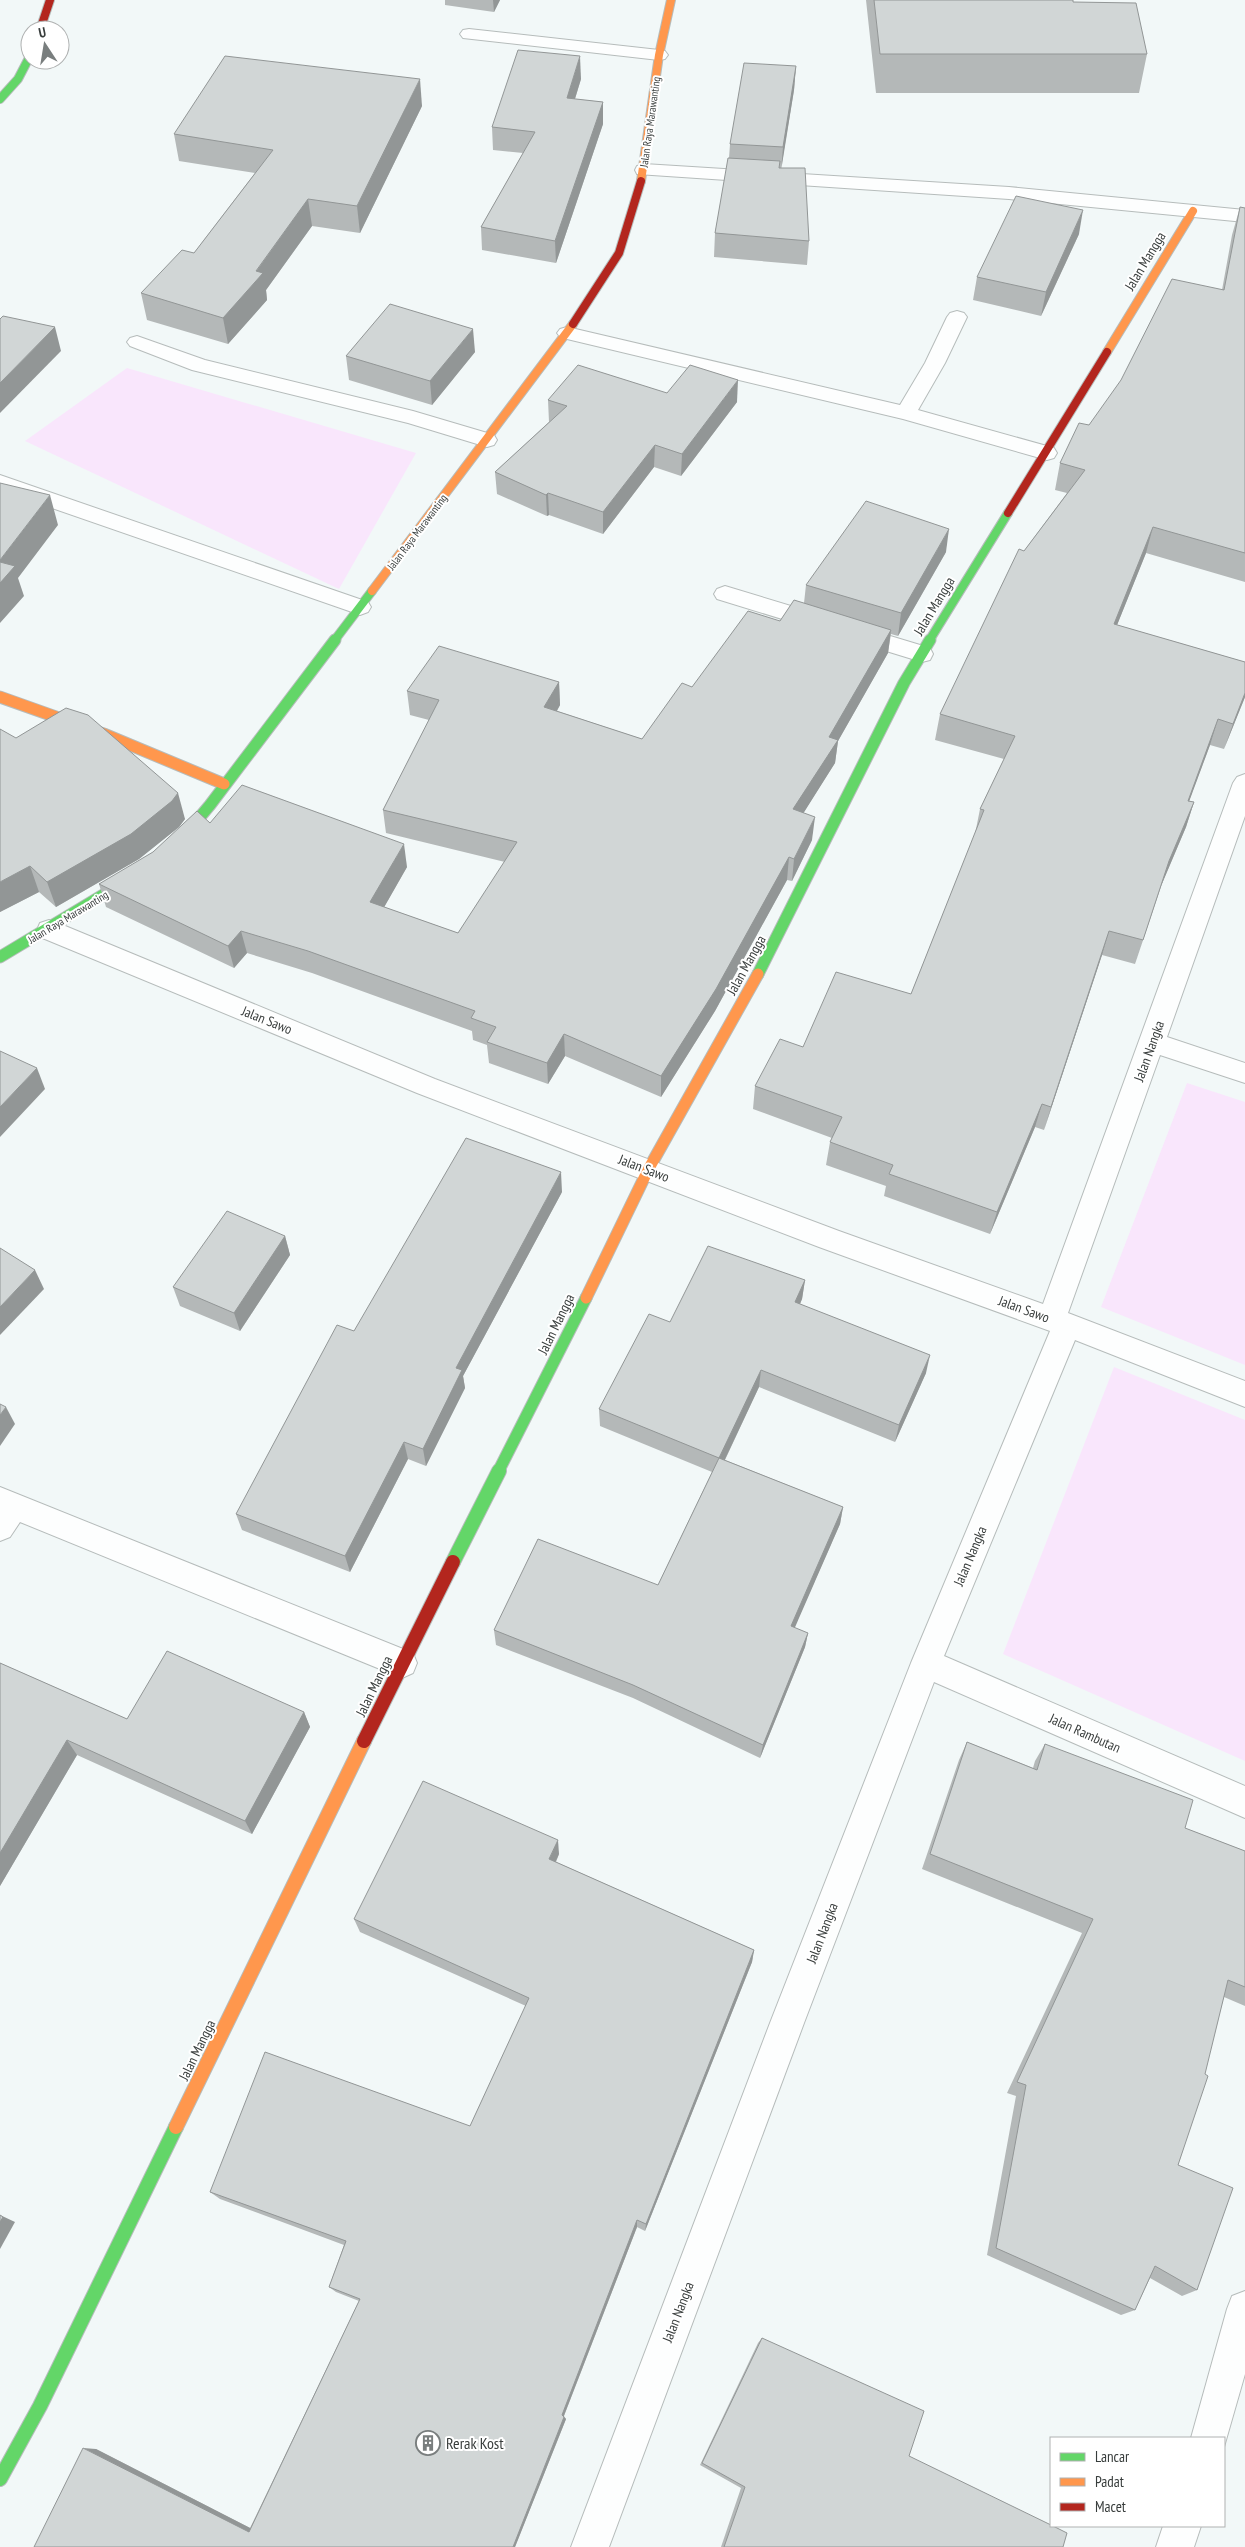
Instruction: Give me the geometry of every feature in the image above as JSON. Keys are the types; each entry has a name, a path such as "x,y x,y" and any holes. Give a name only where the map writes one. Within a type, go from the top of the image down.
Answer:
{"street":[{"path":"43,20 50,0"},
{"name":"Jalan Raya Marawanting","path":"172,850 188,834 224,784 568,333 619,253 644,170 659,55 671,0"},
{"path":"469,34 659,55"},
{"path":"0,99 22,76 24,70"},
{"path":"644,170 1009,193 1245,216"},
{"name":"Jalan Mangga","path":"0,2479 49,2389 402,1663 567,1338 648,1170 778,938 904,683 1047,453 1193,211"},
{"path":"906,413 935,363 957,317"},
{"path":"568,333 906,413 1047,453"},
{"path":"137,342 199,365 414,418 487,440"},
{"path":"0,482 360,607"},
{"path":"725,594 922,654"},
{"path":"0,698 104,734 224,784"},
{"name":"Jalan Nangka","path":"590,2547 787,2023 1059,1322 1152,1042 1245,783"},
{"name":"Jalan Raya Marawanting","path":"0,957 49,930 140,872"},
{"name":"Jalan Sawo","path":"49,930 426,1086 829,1240 1059,1322 1245,1394"},
{"path":"1152,1042 1245,1073"},
{"path":"5,1511 402,1663"},
{"name":"Jalan Rambutan","path":"926,1663 1245,1802"},
{"path":"1209,2437 1231,2365 1245,2309"},
{"path":"1175,2547 1182,2527"}],"shaded area":[{"path":"127,368 416,453 339,589 25,441"},
{"path":"1187,1083 1245,1102 1245,1365 1101,1307"},
{"path":"1114,1367 1245,1420 1245,1761 1003,1654"}],"building":[{"path":"874,0 1073,0 1073,2 1136,3 1147,54 880,54"},
{"path":"518,50 580,56 567,98 603,102 555,241 481,227 535,132 492,127"},
{"path":"225,56 420,79 357,206 308,199 256,271 263,273 223,318 141,293 182,250 194,253 273,150 174,134"},
{"path":"744,63 796,66 783,147 730,144"},
{"path":"728,158 780,161 779,168 805,168 809,241 715,233"},
{"path":"1016,196 1083,210 1046,292 977,277"},
{"path":"1240,207 1245,208 1245,553 1153,527 1114,624 1245,662 1245,693 1233,724 1218,719 1188,801 1194,802 1169,861 1143,940 1109,931 1051,1107 1042,1104 997,1212 889,1174 893,1165 830,1142 842,1117 755,1086 780,1039 803,1047 836,972 911,994 984,810 980,809 1015,736 940,714 1019,549 1024,551 1085,470 1060,463 1079,423 1089,425 1121,380 1172,279 1224,290"},
{"path":"390,304 473,329 430,381 346,356"},
{"path":"3,316 55,327 0,383 0,319"},
{"path":"578,365 667,393 690,365 738,380 682,454 655,445 603,512 548,493 546,495 495,472 567,406 548,400"},
{"path":"0,483 50,495 0,560"},
{"path":"866,501 949,529 901,613 806,585"},
{"path":"0,562 15,566 0,583"},
{"path":"794,600 891,630 829,737 838,740 793,809 815,817 794,859 789,857 716,989 661,1076 564,1034 547,1063 487,1042 496,1027 471,1018 475,1011 308,951 241,931 228,946 99,884 153,852 197,811 210,823 242,785 404,844 370,902 458,933 517,842 383,810 439,700 407,691 439,646 559,682 544,707 642,739 682,683 692,687 748,611 780,621"},
{"path":"66,708 88,715 178,793 172,801 131,834 47,882 30,866 0,882 0,729 16,738"},
{"path":"0,1051 37,1068 0,1107"},
{"path":"466,1138 561,1172 456,1368 462,1370 423,1449 404,1442 345,1556 236,1514 337,1325 354,1331"},
{"path":"227,1211 285,1236 234,1313 173,1287"},
{"path":"708,1246 805,1280 795,1302 930,1355 899,1425 761,1370 719,1458 599,1409 649,1314 670,1322"},
{"path":"0,1248 35,1270 0,1307"},
{"path":"0,1404 6,1407 0,1415"},
{"path":"719,1458 843,1507 791,1626 808,1633 763,1745 633,1685 494,1630 538,1539 658,1585"},
{"path":"167,1651 304,1712 245,1821 67,1740 0,1853 0,1663 127,1719"},
{"path":"967,1742 1037,1770 1045,1744 1193,1800 1185,1828 1245,1851 1245,1987 1228,1980 1205,2074 1208,2076 1178,2165 1233,2188 1197,2290 1155,2266 1135,2310 996,2248 1026,2085 1017,2082 1093,1919 930,1854"},
{"path":"423,1781 558,1840 549,1859 754,1950 646,2224 637,2220 562,2415 564,2417 513,2547 34,2547 83,2448 249,2532 360,2299 329,2287 346,2241 210,2192 265,2052 470,2126 529,1998 354,1919"},
{"path":"762,2338 924,2411 909,2456 1050,2525 1050,2527 1055,2527 1067,2533 1063,2547 724,2547 745,2487 702,2463"}],"traffic: fast":[{"path":"0,99 18,79 23,70"},
{"path":"758,974 778,938 904,683 1008,513"},
{"path":"178,843 210,805 372,591"},
{"path":"0,957 133,877"},
{"path":"453,1562 586,1298"},
{"path":"0,2479 40,2406 176,2127"}],"traffic: slow":[{"path":"641,181 659,55 671,0"},
{"path":"1107,352 1193,211"},
{"path":"372,591 573,324"},
{"path":"0,697 104,734 224,784"},
{"path":"586,1298 648,1170 758,974"},
{"path":"176,2127 364,1741"}],"traffic: jam":[{"path":"43,20 50,0"},
{"path":"573,324 619,253 641,181"},
{"path":"1008,513 1107,352"},
{"path":"364,1741 453,1562"}],"place":[{"name":"Rerak Kost","path":"428,2443"}]}
